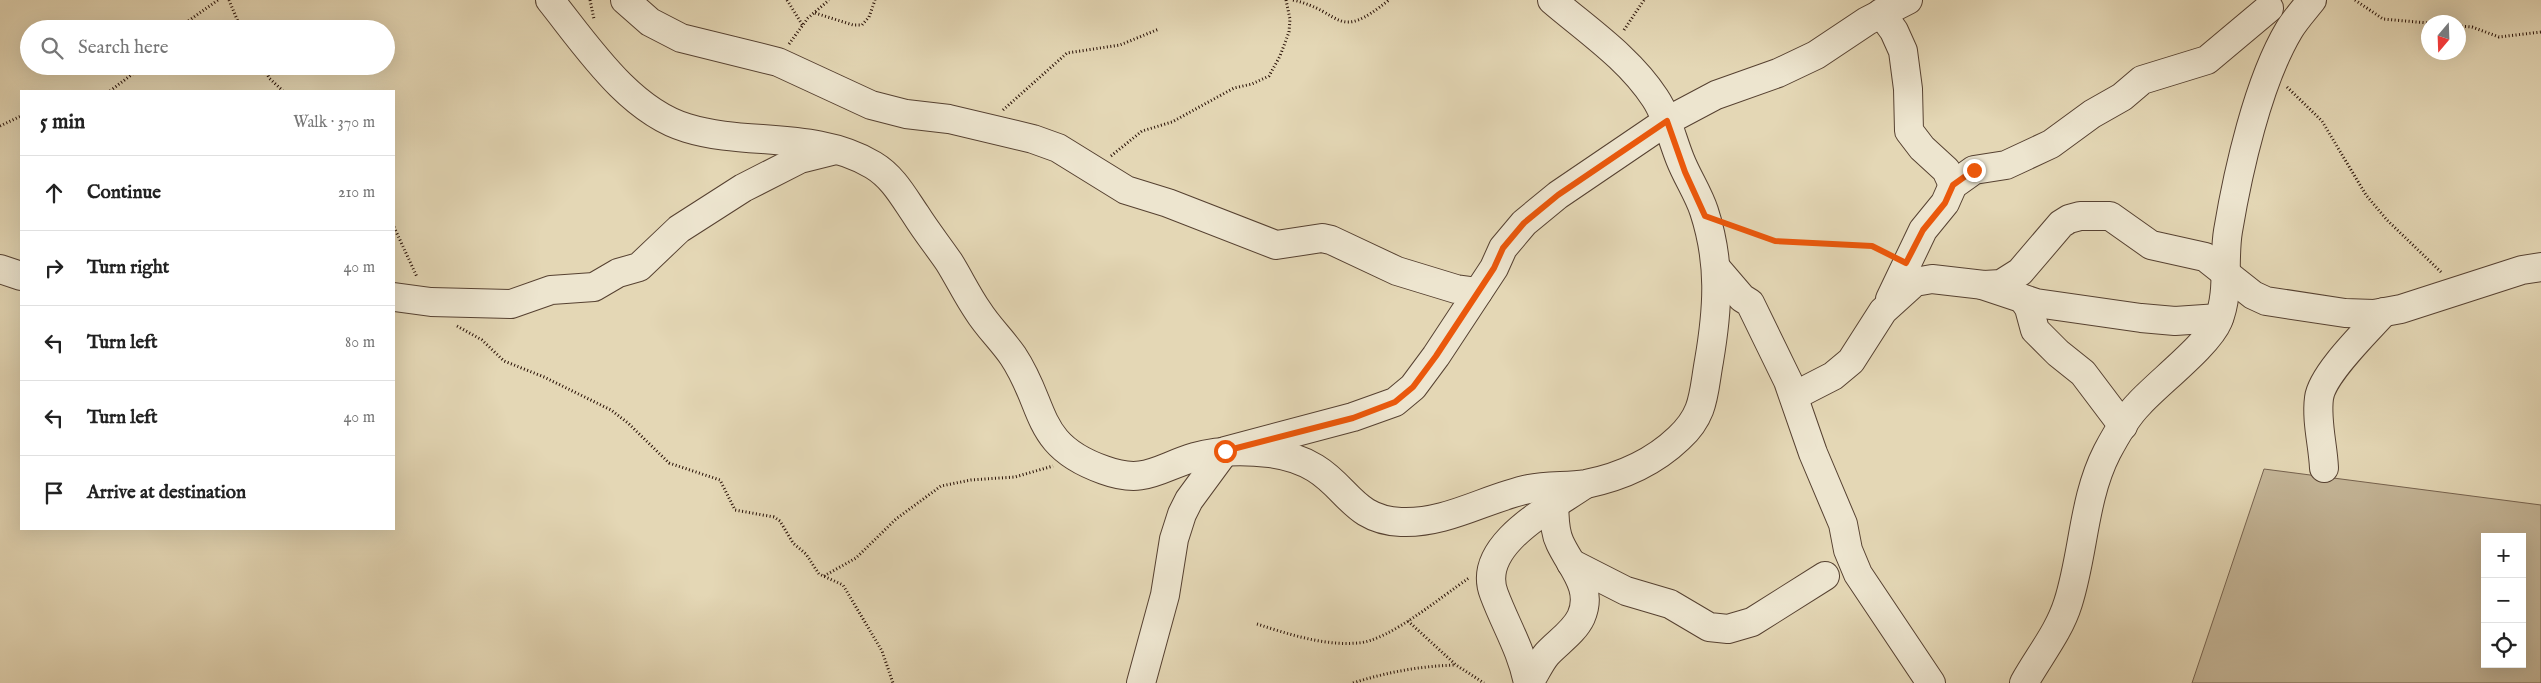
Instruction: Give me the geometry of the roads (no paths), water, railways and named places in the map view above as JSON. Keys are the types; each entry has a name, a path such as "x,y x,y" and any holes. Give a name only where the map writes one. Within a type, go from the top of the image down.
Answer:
{"street":[{"path":"550,0 607,70 642,104 670,122 690,130 795,142 838,150 876,167 898,187 948,260 980,316 1013,356 1028,384 1046,428 1059,445 1100,469 1122,475 1147,476 1194,457 1225,451 1353,418 1395,402 1413,387 1494,268 1503,248 1524,223 1574,183 1667,121 1716,95 1778,73 1816,55 1896,4"},
{"path":"625,0 664,31 778,62 812,76 871,105 1033,139 1058,148 1126,190 1168,203 1276,245 1322,238 1331,240 1397,271 1456,289 1478,292"},
{"path":"1225,451 1278,454 1298,460 1317,469 1337,486 1353,504 1366,513 1401,522 1435,519 1456,514 1503,496 1532,488 1586,484 1644,465 1677,441 1696,421 1703,403 1714,332 1718,270 1705,216 1685,172 1667,121 1656,99 1628,64 1552,0"},
{"path":"2024,683 2061,623 2074,580 2094,483 2107,452 2138,404 2201,344 2213,330 2219,318 2226,289 2228,231 2249,137 2274,61 2289,30 2312,0"},
{"path":"1896,4 1894,31 1903,51 1908,89 1909,131 1922,148 1946,170 1953,185"},
{"path":"1794,396 1833,376 1851,361 1884,311 1923,230 1945,203 1953,185 1974,170 2006,165 2042,149 2092,114 2113,103 2142,80 2208,60 2267,4 2278,37 2274,61"},
{"path":"395,297 431,302 511,304 551,290 594,287 618,273 638,267 679,229 743,188 800,159 838,150"},
{"path":"1884,311 1915,282 1932,279 1982,285 2001,284 2020,272 2061,224 2069,219 2096,215 2110,216 2151,245 2205,257 2253,295 2277,303 2345,313 2374,314 2401,309 2522,270 2541,266"},
{"path":"0,269 20,276"},
{"path":"1718,270 1742,298 1750,302 1794,396 1842,524 1848,550 1858,574 1931,683"},
{"path":"1982,285 2036,303 2168,321 2207,321 2219,318"},
{"path":"2023,299 2030,308 2035,330 2058,353 2083,373 2123,426"},
{"path":"2324,468 2319,420 2320,391 2326,378 2384,312"},
{"path":"1141,683 1165,595 1174,539 1182,514 1225,451"},
{"path":"1529,683 1522,656 1494,592 1491,574 1494,560 1500,549 1525,525 1586,484"},
{"path":"1529,683 1546,655 1572,630 1581,617 1586,601 1582,582 1559,541 1555,524 1554,505"},
{"path":"1571,563 1626,591 1670,604 1709,627 1719,630 1740,628 1752,622 1825,576"}]}
